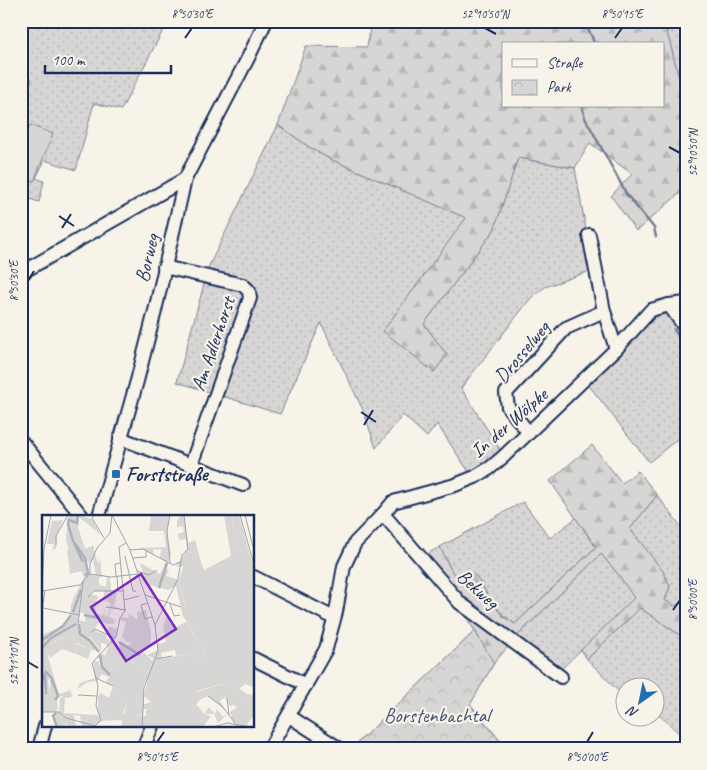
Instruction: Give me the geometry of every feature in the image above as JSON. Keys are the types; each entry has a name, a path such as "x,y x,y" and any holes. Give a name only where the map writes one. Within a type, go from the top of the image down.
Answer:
{"street":[{"name":"Borweg","path":"99,515 155,311 185,179 266,21"},
{"path":"21,273 185,179"},
{"path":"589,235 604,312 616,349"},
{"name":"Am Adlerhorst","path":"164,267 243,285 250,291 250,298 191,464"},
{"name":"In der Wölpke","path":"269,749 326,649 344,566 355,543 393,502 455,485 475,477 490,468 504,457 616,349 650,310 669,305 686,304"},
{"path":"669,305 686,329"},
{"name":"Drosselweg","path":"529,432 508,407 506,393 566,328 604,312"},
{"path":"120,438 243,485"},
{"path":"21,441 81,515"},
{"name":"Bekweg","path":"383,514 460,603 561,677"},
{"path":"255,578 334,618"},
{"path":"255,660 306,685"},
{"path":"289,716 340,749"},
{"path":"39,749 44,728"},
{"path":"143,749 151,728"}],"green space":[{"path":"21,21 168,21 121,110 94,103 76,170 45,160 36,178 44,181 39,202 21,196 21,107 32,79 21,74"},
{"path":"371,21 664,21 686,104 686,188 636,231 611,196 632,174 590,143 575,168 518,158 494,230 424,324 447,355 434,372 383,331 466,218 330,159 278,125 306,46 367,47"},
{"path":"664,21 686,21 686,104"},
{"path":"30,125 53,134 34,181 21,176 21,146"},
{"path":"278,125 330,159 467,218 383,331 447,355 424,324 494,230 518,158 575,168 593,270 545,287 530,299 461,388 503,454 471,475 437,424 427,437 403,415 376,448 363,410 321,323 280,414 177,382 209,266"},
{"path":"670,300 686,323 686,432 649,462 587,383"},
{"path":"592,445 622,483 638,471 657,495 630,529 663,571 670,586 665,600 674,606 686,602 686,639 640,608 587,659 581,650 634,598 618,574 601,554 517,636 494,663 470,704 507,749 351,749 475,631 425,555 440,547 451,570 460,580 467,580 475,575 491,602 504,617 515,624 596,547 550,481"},
{"path":"657,495 686,533 686,602 674,606 665,600 670,586 663,572 630,529"},
{"path":"523,502 550,538 576,518 596,547 515,624 496,607 482,585 467,580 460,580 451,570 440,547"},
{"path":"601,554 635,598 561,669 517,636"},
{"path":"640,608 686,639 686,733 682,736 664,719 664,678 614,678 614,687 587,659"},
{"name":"Borstenbachtal","path":"475,631 494,663 470,705 507,749 351,749"}],"waterway":[{"path":"583,21 593,42"},
{"path":"582,108 585,118 627,195 654,228 656,237"},
{"path":"674,329 686,349"}],"place":[{"name":"Forststraße","path":"116,474"}]}
